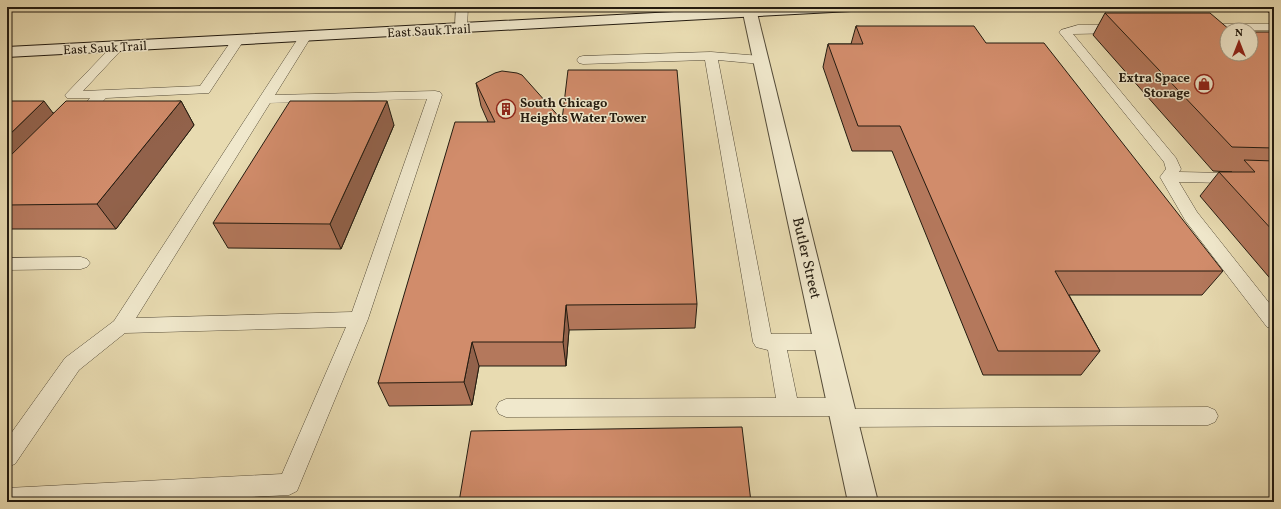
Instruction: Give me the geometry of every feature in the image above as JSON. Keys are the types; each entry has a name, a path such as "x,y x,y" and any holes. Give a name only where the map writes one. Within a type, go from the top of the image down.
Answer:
{"main road":[{"name":"East Sauk Trail","path":"7,52 305,37 748,10 851,7"},
{"name":"Butler Street","path":"748,10 827,342 863,502"}],"lane":[{"path":"461,28 462,7"},
{"path":"1259,28 1274,27"},
{"path":"1135,28 1078,29 1065,32 1171,160 1174,169 1168,177"},
{"path":"1194,28 1219,29"},
{"path":"7,457 72,364 121,326 305,37"},
{"path":"118,47 72,95 204,90 238,40"},
{"path":"583,60 711,56 761,60"},
{"path":"711,56 763,342 827,342"},
{"path":"70,127 102,94"},
{"path":"7,499 289,484 359,320 435,95 266,99"},
{"path":"1168,177 1274,179"},
{"path":"1168,177 1191,216 1274,322"},
{"path":"7,264 81,263"},
{"path":"121,326 359,320"},
{"path":"776,342 788,407"},
{"path":"506,408 788,407 843,412 1208,416"}],"building":[{"path":"1105,13 1210,13 1221,22 1219,22 1219,62 1259,62 1259,32 1274,32 1274,148 1232,147"},
{"path":"856,26 974,26 986,43 1044,43 1223,271 1055,271 1100,351 998,351 900,126 858,126 828,44 863,44"},
{"path":"568,70 677,70 697,304 566,305 563,342 472,342 464,382 378,383 455,122 495,122 476,83 502,71 522,75 562,120"},
{"path":"7,101 44,101 7,137"},
{"path":"66,101 181,101 97,204 7,205 7,159"},
{"path":"290,101 387,101 330,224 213,223"},
{"path":"1244,160 1274,161 1274,232 1219,172 1255,172"},
{"path":"742,427 751,502 459,502 471,431"}],"place":[{"name":"Extra Space Storage","path":"1204,84"},
{"name":"South Chicago Heights Water Tower","path":"506,109"}]}
